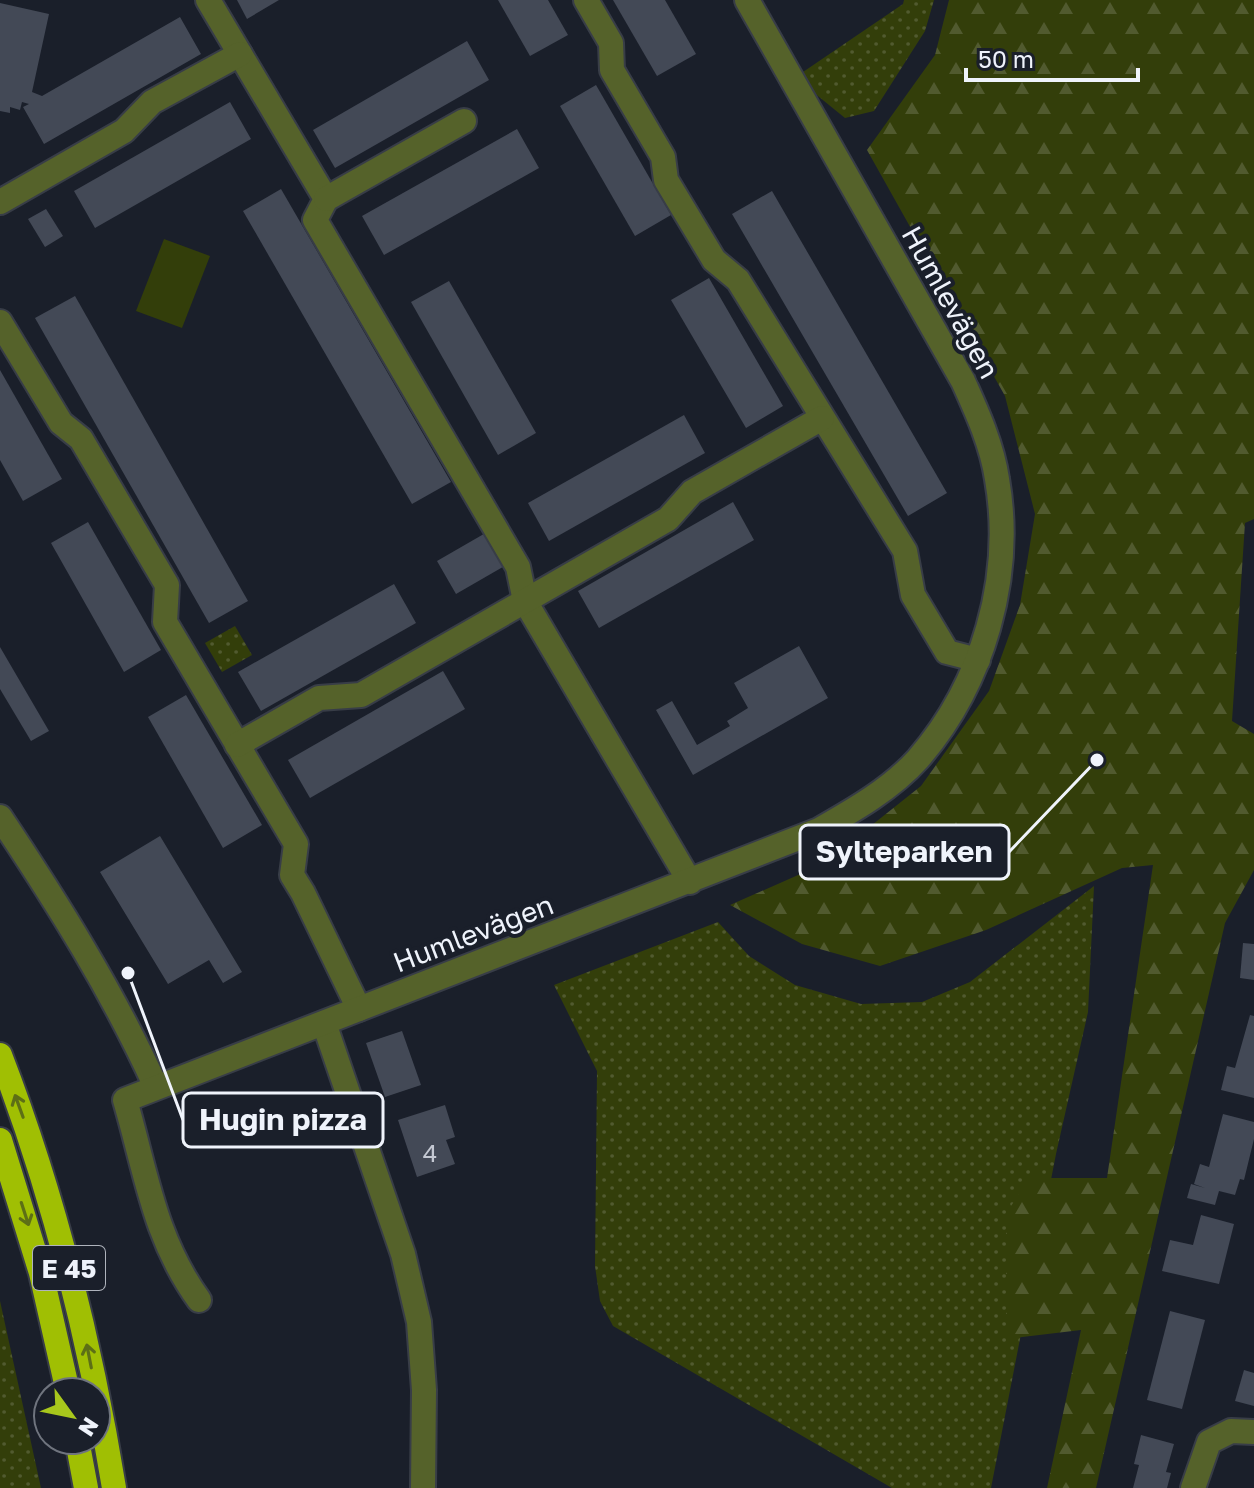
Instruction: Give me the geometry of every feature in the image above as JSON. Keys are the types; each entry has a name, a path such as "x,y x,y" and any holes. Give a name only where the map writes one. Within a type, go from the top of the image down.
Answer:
{"highway":[{"name":"E 45","path":"0,1055 52,1201 83,1328 114,1488"},
{"name":"E 45","path":"0,1140 41,1273 64,1376"},
{"path":"80,1456 86,1488"}],"street":[{"path":"208,0 326,199"},
{"path":"586,0 611,43 612,70 663,157 666,180 714,260 738,280 905,551 913,595 947,652 978,660"},
{"name":"Humlevägen","path":"199,1300 179,1273 156,1219 125,1100 819,830 874,797 917,760 952,713 978,660 996,596 1003,534 997,478 981,422 963,381 747,0"},
{"path":"0,202 124,131 152,102 240,54"},
{"path":"464,121 326,199 315,220 518,567 525,601 690,882"},
{"path":"0,322 61,423 81,439 167,585 165,622 296,844 292,875 359,1009"},
{"path":"237,745 319,698 361,695 668,519 692,492 822,418"},
{"path":"0,817 52,894 130,1031 156,1087"},
{"path":"324,1023 403,1254 419,1322 424,1390 423,1488"},
{"path":"1193,1488 1209,1442 1231,1431 1254,1432"}],"green space":[{"path":"904,0 934,0 925,31 874,111 845,118 813,92 803,72 903,4"},
{"path":"949,0 1254,0 1254,519 1245,523 1232,721 1254,734 1254,870 1225,923 1096,1488 1047,1488 1081,1330 1006,1339 1006,1214 1029,1178 1107,1178 1153,865 1122,868 986,930 880,966 802,944 730,905 823,864 921,786 989,691 1020,605 1035,514 1005,396 867,150 935,55"},
{"path":"164,239 210,256 182,328 136,311"},
{"path":"235,626 252,655 222,672 205,643"},
{"path":"1094,886 1088,1012 1056,1154 991,1488 892,1488 613,1326 600,1301 595,1266 597,1071 554,985 718,922 749,956 795,985 861,1004 922,1002 970,982"},
{"path":"0,1301 41,1488 0,1488"}],"building":[{"path":"237,0 279,0 247,19"},
{"path":"498,0 548,0 568,35 530,56"},
{"path":"613,0 665,0 696,54 657,76"},
{"path":"0,3 49,14 32,92 42,96 180,17 201,54 44,144 23,107 29,104 22,102 20,110 10,107 10,113 0,111"},
{"path":"467,41 489,80 335,168 313,130"},
{"path":"596,85 671,215 635,236 560,106"},
{"path":"230,102 251,139 95,228 74,191"},
{"path":"517,129 539,168 384,255 362,216"},
{"path":"281,189 451,482 412,504 243,211"},
{"path":"772,191 947,493 908,516 732,214"},
{"path":"46,209 63,236 45,247 28,219"},
{"path":"709,278 783,406 746,428 671,300"},
{"path":"449,281 536,433 498,455 411,302"},
{"path":"75,296 248,601 209,623 35,318"},
{"path":"0,370 62,479 23,501 0,460"},
{"path":"684,415 705,453 549,541 528,503"},
{"path":"733,502 754,540 599,628 578,591"},
{"path":"88,522 161,650 124,672 51,543"},
{"path":"489,531 508,564 456,594 437,561"},
{"path":"394,584 416,623 261,711 238,672"},
{"path":"799,646 828,698 693,775 656,710 672,701 697,745 730,726 727,721 748,708 734,683"},
{"path":"0,647 49,731 31,741 0,689"},
{"path":"443,671 465,709 310,798 288,760"},
{"path":"186,695 262,825 223,848 148,717"},
{"path":"160,836 242,972 223,983 209,960 168,984 100,872"},
{"path":"1243,943 1254,944 1254,980 1240,978"},
{"path":"1250,1015 1254,1016 1254,1098 1221,1090 1227,1066 1235,1068"},
{"path":"402,1031 421,1085 385,1097 366,1043"},
{"path":"445,1105 455,1137 446,1140 455,1164 417,1177 398,1120"},
{"path":"1223,1114 1254,1122 1254,1139 1244,1180 1240,1179 1235,1195 1219,1191 1215,1205 1187,1198 1191,1184 1205,1188 1194,1184 1200,1164 1209,1167"},
{"path":"1201,1215 1234,1224 1219,1284 1162,1271 1170,1240 1193,1245"},
{"path":"1170,1311 1205,1320 1182,1409 1147,1400"},
{"path":"1244,1370 1254,1373 1254,1406 1235,1401"},
{"path":"1141,1435 1174,1444 1166,1472 1171,1473 1167,1488 1133,1488 1139,1465 1134,1464"}],"place":[{"name":"Sylteparken","path":"1097,760"},
{"name":"Hugin pizza","path":"128,973"}]}
